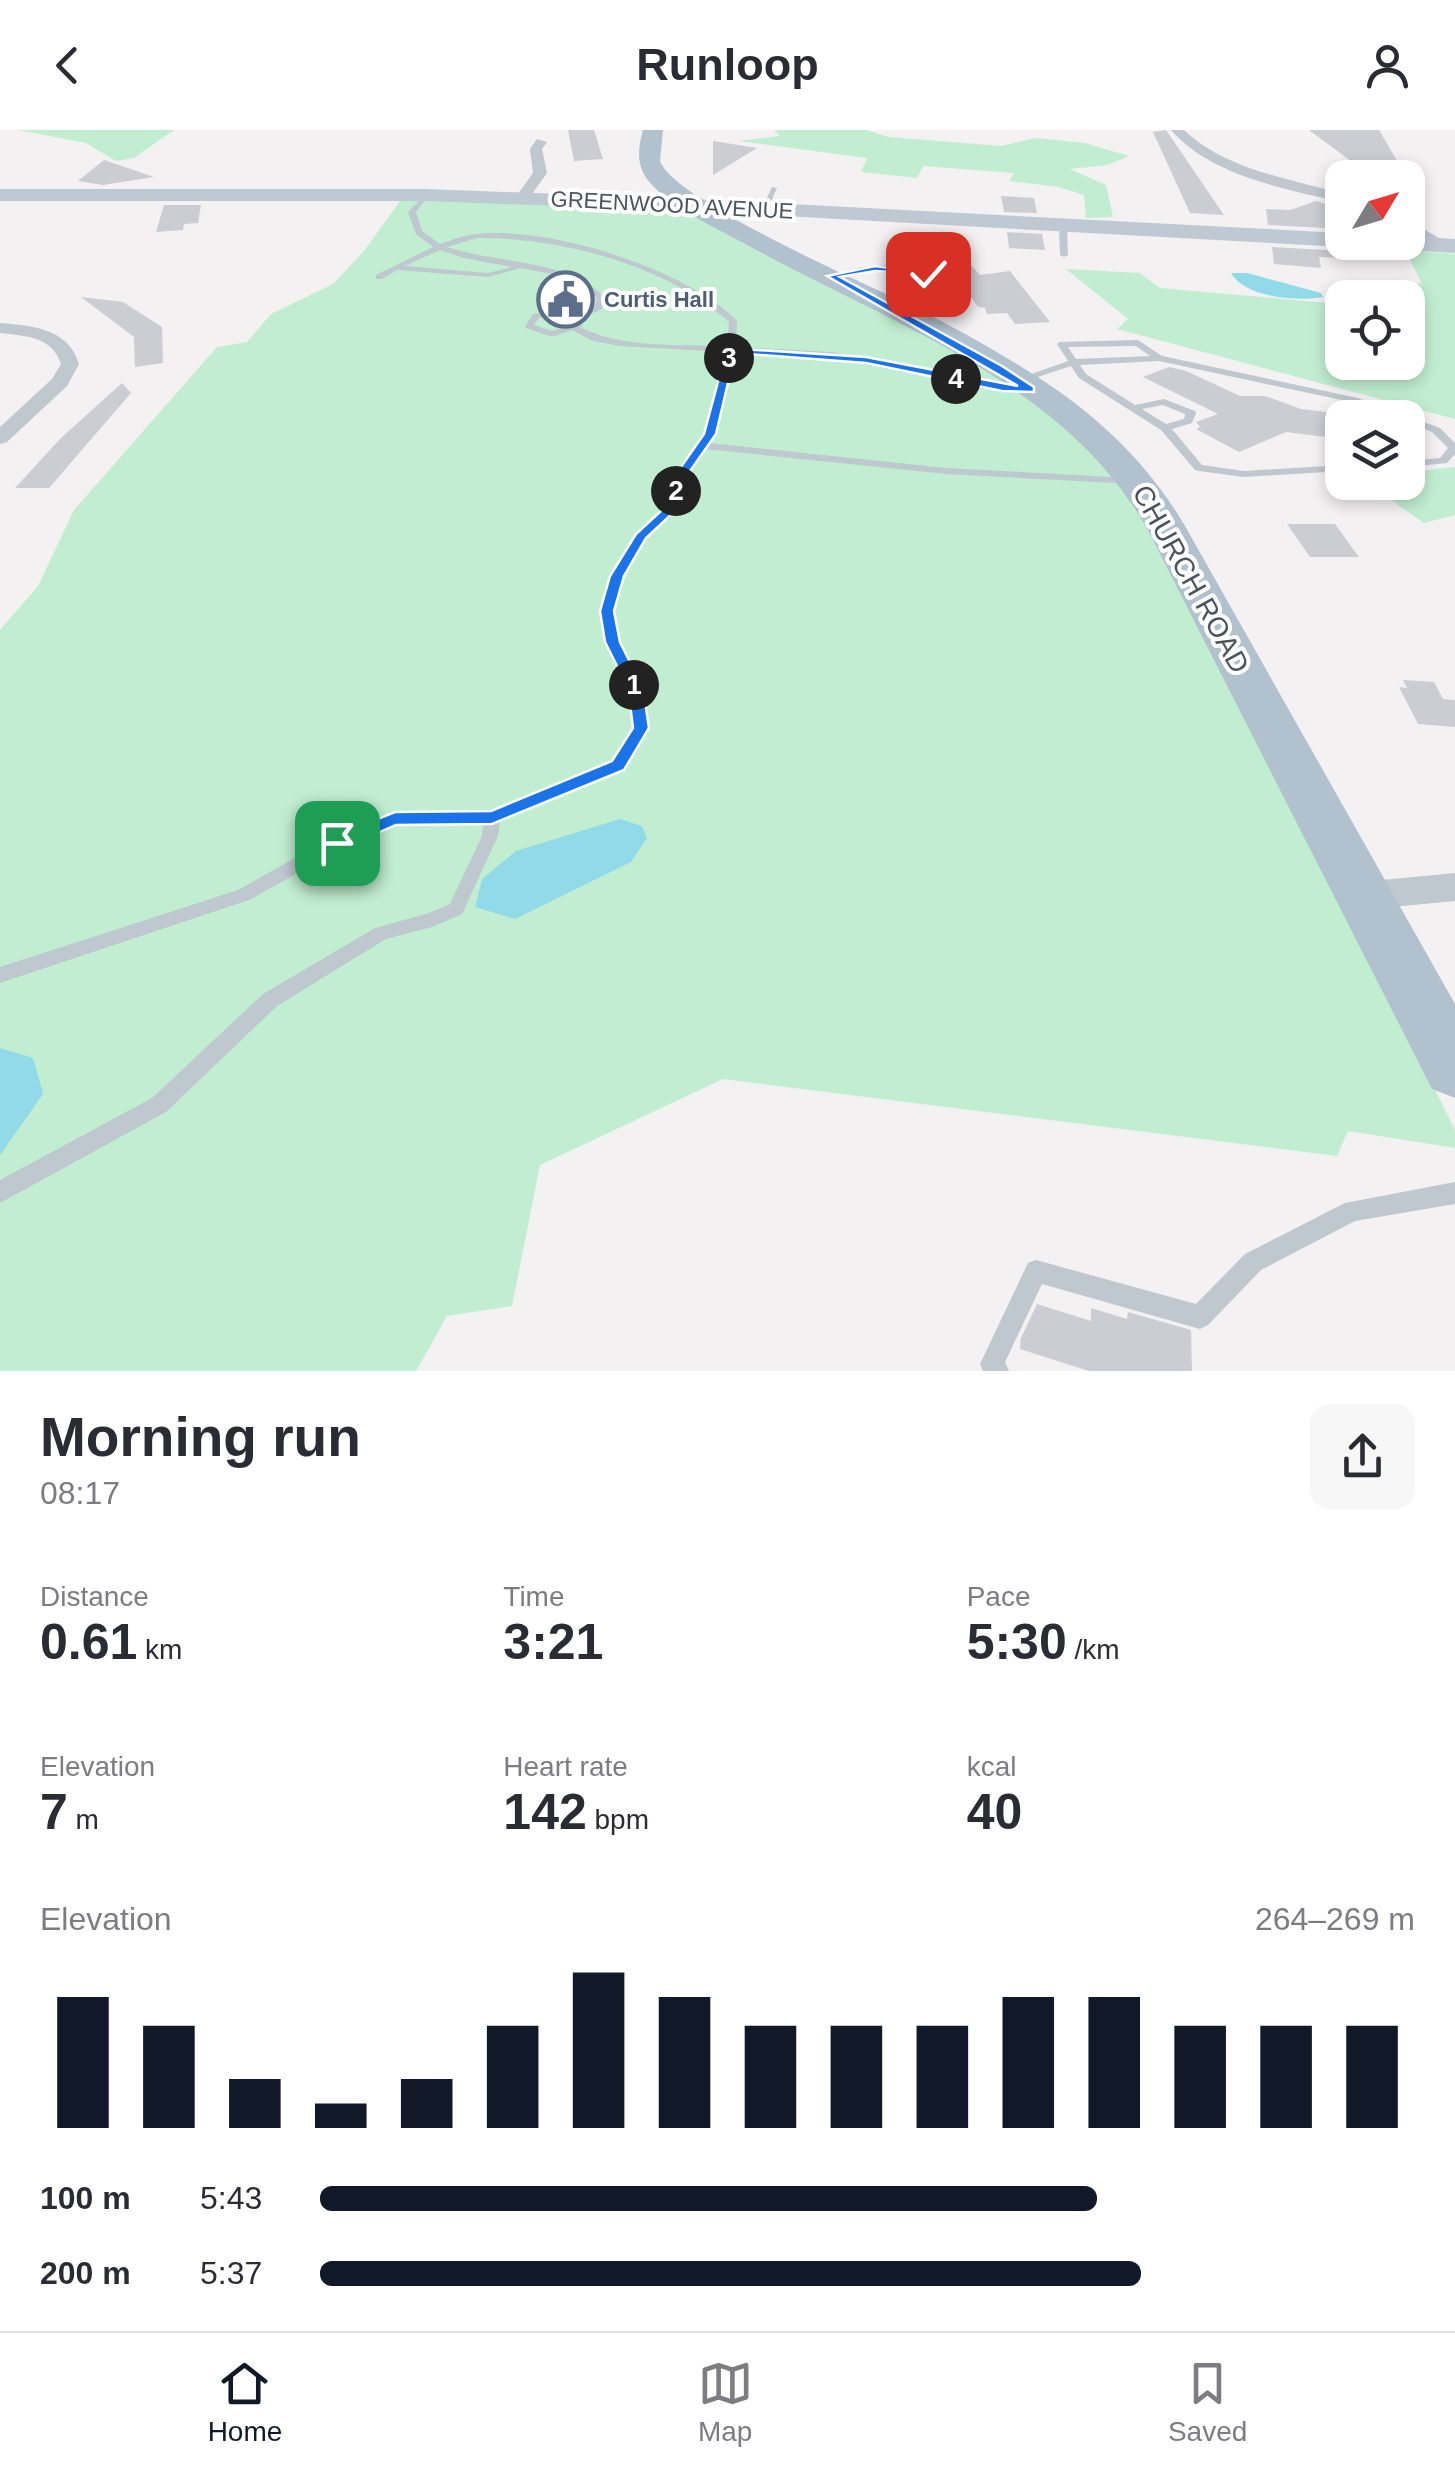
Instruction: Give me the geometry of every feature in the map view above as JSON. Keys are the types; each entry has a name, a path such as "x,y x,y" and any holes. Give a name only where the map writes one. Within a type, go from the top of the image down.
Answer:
{"main road":[{"name":"CHURCH ROAD","path":"653,130 646,155 655,178 693,205 831,276 1024,385 1088,433 1136,481 1185,561 1455,1067"},
{"name":"GREENWOOD AVENUE","path":"0,195 426,195 693,205 769,198 1063,226 1325,239"}],"street":[{"path":"1176,130 1200,152 1221,164 1325,193"},
{"path":"522,198 540,174 536,149 541,142"},
{"path":"1425,234 1447,246"},
{"path":"0,328 54,340 65,348 70,364 60,382 0,438"},
{"path":"1362,896 1455,887"}],"lane":[{"path":"426,195 412,212 412,221 425,239 442,248 560,274 595,288 602,297 599,306 575,323 596,339 866,360 1002,388 1024,385 1075,362 1158,358 1354,400"},
{"path":"1063,226 1064,256"},
{"path":"0,975 243,895 337,843 395,819 492,818 618,766 641,728 636,688 612,642 607,611 617,576 640,536 668,512 682,474 710,434 731,350 733,321 722,308 614,256 492,235 471,237 379,277"},
{"path":"396,268 488,276 521,266"},
{"path":"831,276 875,268 918,272 938,282 945,292"},
{"path":"1158,358 1138,343 1062,344 1082,376 1165,428 1200,468 1244,474 1325,469"},
{"path":"1134,408 1164,402 1190,413 1188,421 1165,428"},
{"path":"1425,425 1436,430 1454,448 1443,462 1425,463"},
{"path":"703,446 946,471 1136,481"},
{"path":"0,1192 160,1105 270,1000 381,933 432,920 456,909 490,836 492,818"},
{"path":"997,1371 992,1364 1036,1271 1200,1317 1252,1262 1353,1211 1455,1193"}],"green space":[{"path":"18,130 174,130 134,158 116,161 86,143"},
{"path":"774,130 866,130 889,137 1001,146 1035,138 1085,143 1129,156 1108,165 1070,169 1106,185 1113,217 1086,218 1084,195 1059,187 1009,181 1014,173 923,166 917,178 861,172 867,158 739,141 780,136"},
{"path":"403,197 679,207 831,283 1001,378 1085,440 1155,526 1455,1130 1455,1148 1348,1131 1337,1156 723,1079 540,1165 512,1306 447,1316 416,1371 0,1371 0,630 38,586 74,510 217,347 247,342 271,314 333,284 364,251"},
{"path":"1425,252 1455,254 1455,419 1425,411 1425,400 1384,400 1117,329 1128,319 1066,269 1140,273 1160,288 1325,303 1325,380 1425,380 1425,280 1420,280 1410,260 1425,260"},
{"path":"1455,467 1455,515 1424,523 1391,500 1425,500 1425,470"}],"water":[{"path":"1231,273 1247,273 1321,293 1323,297 1286,298 1259,292 1247,288"},
{"path":"620,819 642,826 647,838 631,862 515,919 475,907 482,879 516,851"},
{"path":"0,1048 33,1058 43,1094 0,1155"}],"building":[{"path":"568,130 594,130 603,159 574,161"},
{"path":"1166,130 1224,215 1190,213 1153,132"},
{"path":"1309,130 1379,130 1396,160 1350,160"},
{"path":"713,141 757,148 713,175"},
{"path":"104,160 154,177 103,185 78,181"},
{"path":"1001,196 1034,198 1037,213 1004,212"},
{"path":"1316,201 1325,204 1325,228 1268,225 1266,209 1290,210"},
{"path":"164,205 201,205 198,223 184,224 183,230 156,232"},
{"path":"1007,232 1042,234 1045,250 1009,248"},
{"path":"947,238 980,275 1010,271 1050,322 1015,324 1007,313 987,314 985,308 978,307 936,247"},
{"path":"1272,247 1325,250 1325,257 1319,257 1321,268 1274,264"},
{"path":"81,297 123,302 162,327 163,363 135,367 134,337"},
{"path":"1169,367 1240,396 1265,396 1301,409 1325,412 1325,437 1286,432 1239,452 1196,429 1200,427 1196,422 1218,414 1143,377"},
{"path":"122,383 131,393 49,488 15,488 61,438"},
{"path":"1287,524 1335,524 1359,557 1310,557"},
{"path":"1403,680 1434,682 1443,699 1455,700 1455,727 1418,724 1399,687 1407,688"},
{"path":"1037,1304 1091,1321 1091,1308 1127,1319 1128,1312 1191,1330 1192,1371 1089,1371 1020,1349"}],"place":[{"name":"Curtis Hall","path":"565,299"}],"route":[{"path":"337,843 395,819 492,818 618,766 641,728 636,688 612,642 607,611 617,576 640,536 668,512 682,474 710,434 731,350 866,360 1002,388 1030,390 998,368 831,276 875,268 928,274"}]}
